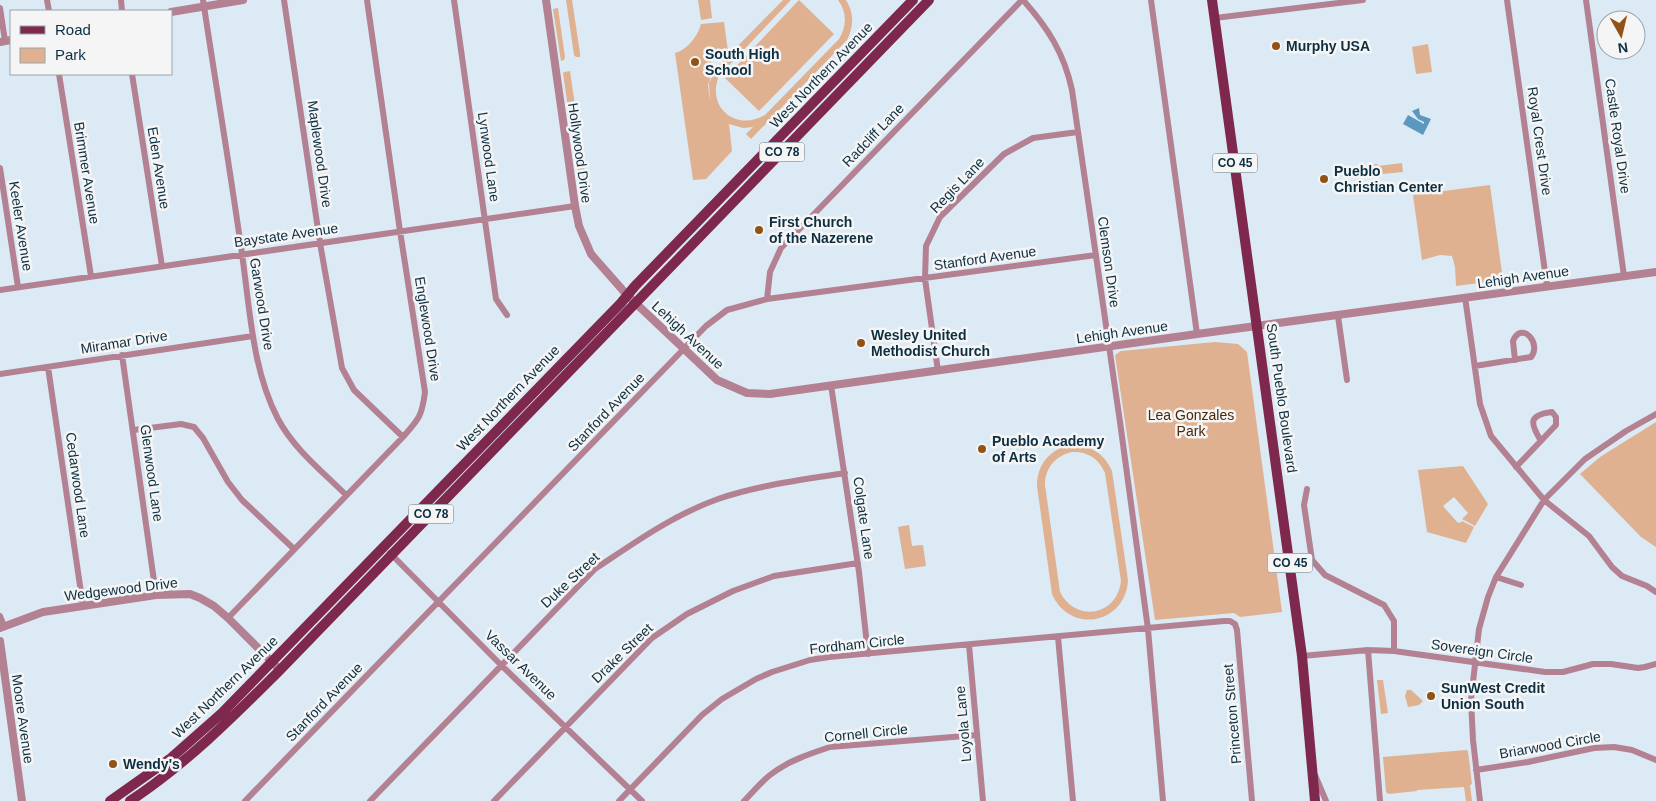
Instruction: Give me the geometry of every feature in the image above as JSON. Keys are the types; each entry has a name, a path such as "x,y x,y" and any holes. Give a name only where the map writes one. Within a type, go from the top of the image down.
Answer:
{"main road":[{"name":"West Northern Avenue","path":"130,801 198,750 280,670 392,555 913,0"},
{"name":"West Northern Avenue","path":"110,801 156,769 189,743 222,713 383,546 929,0"},
{"name":"South Pueblo Boulevard","path":"1212,0 1302,656 1315,801"}],"street":[{"path":"172,12 203,3 244,0"},
{"name":"Maplewood Drive","path":"284,0 320,243 342,368 354,390 403,436"},
{"name":"Englewood Drive","path":"228,618 417,421 423,409 425,392 367,0"},
{"name":"Lynwood Lane","path":"454,0 496,300 508,315"},
{"name":"Hollywood Drive","path":"546,0 579,226 591,254 631,299"},
{"name":"Clemson Drive","path":"1022,0 1042,21 1052,37 1071,83 1148,629"},
{"name":"Radcliff Lane","path":"767,300 770,272 781,248 1022,0"},
{"path":"1151,0 1197,334"},
{"path":"1215,18 1363,0"},
{"name":"Royal Crest Drive","path":"1507,0 1547,286"},
{"name":"Castle Royal Drive","path":"1586,0 1624,276"},
{"name":"Garwood Drive","path":"203,3 253,336 265,390 278,420 293,443 346,495"},
{"path":"0,8 5,41"},
{"name":"Brimmer Avenue","path":"59,75 91,276"},
{"name":"Eden Avenue","path":"132,75 162,266"},
{"name":"Regis Lane","path":"938,371 925,279 926,246 940,217 1004,154 1033,138 1078,132"},
{"name":"Keeler Avenue","path":"0,168 18,287"},
{"name":"Baystate Avenue","path":"0,290 575,206"},
{"name":"Stanford Avenue","path":"245,801 684,348 706,326 727,310 767,300 1096,255"},
{"name":"Lehigh Avenue","path":"631,299 716,380 748,393 770,394 1656,272"},
{"path":"1466,297 1480,404 1490,436 1544,500 1589,536 1617,572 1656,592"},
{"path":"1338,316 1347,380"},
{"path":"1475,366 1515,360 1528,358 1534,354 1533,340 1529,334 1519,334 1514,338 1515,360"},
{"name":"Miramar Drive","path":"0,374 253,336"},
{"name":"Glenwood Lane","path":"122,356 156,595"},
{"name":"Cedarwood Lane","path":"48,367 84,606"},
{"name":"Colgate Lane","path":"831,385 858,563 868,654"},
{"path":"1516,467 1541,441 1556,424 1556,417 1552,412 1535,416 1532,422 1541,441"},
{"path":"1480,801 1471,700 1479,629 1496,577 1544,500 1585,459 1626,431 1656,414"},
{"path":"134,430 181,424 194,427 203,438 228,482 242,500 294,549"},
{"name":"Duke Street","path":"370,801 595,569 631,544 673,520 717,500 761,486 845,473"},
{"path":"1307,488 1304,505 1312,560 1326,575 1384,605 1394,621 1394,651"},
{"name":"Vassar Avenue","path":"383,546 501,665 567,726 642,801"},
{"name":"Drake Street","path":"494,801 652,638 687,614 733,591 774,576 858,563"},
{"path":"1496,577 1521,585"},
{"name":"Wedgewood Drive","path":"2,627 43,612 156,595 190,594 214,606 280,670"},
{"path":"0,616 2,627"},
{"name":"Fordham Circle","path":"619,801 702,716 738,689 756,679 790,665 829,657 1224,621 1235,624"},
{"name":"Princeton Street","path":"1235,624 1252,801"},
{"path":"1148,629 1163,801"},
{"path":"1058,637 1073,801"},
{"name":"Moore Avenue","path":"0,641 22,801"},
{"name":"Loyola Lane","path":"969,645 983,801"},
{"path":"1368,650 1380,801"},
{"name":"Sovereign Circle","path":"1302,656 1368,650 1394,651 1555,673 1593,664 1611,664 1638,668 1656,664"},
{"name":"Cornell Circle","path":"744,801 769,776 789,762 830,746 977,734"},
{"name":"Briarwood Circle","path":"1476,770 1528,762 1594,748 1614,747 1632,750 1656,760"},
{"path":"1312,769 1326,801"}],"green space":[{"path":"566,0 572,0 580,57 574,55"},
{"path":"698,0 710,0 712,18 701,20"},
{"path":"783,0 791,0 719,76 716,87 717,98 720,106 734,118 744,120 765,115 839,39 845,19 843,9 838,0 846,0 852,15 851,30 847,40 751,139 746,134 753,127 743,128 729,124 732,151 706,179 693,180 675,53 684,49 691,42 701,24 724,22 728,51 710,53 713,71 708,85 710,101 709,83 717,67"},
{"path":"799,0 834,34 759,111 725,78"},
{"path":"558,8 565,57 561,61 553,9"},
{"path":"1428,44 1432,72 1416,74 1412,47"},
{"path":"570,71 588,195 583,194 574,150 563,73"},
{"path":"1402,163 1403,172 1369,173 1368,165 1378,164 1378,166"},
{"path":"1490,185 1503,280 1456,286 1455,267 1452,256 1440,255 1422,260 1413,195"},
{"name":"Lea Gonzales Park","path":"1215,342 1238,344 1247,352 1282,612 1240,617 1234,613 1155,620 1115,355 1121,351"},
{"path":"1656,422 1656,547 1641,537 1580,474 1600,457"},
{"path":"1078,445 1096,451 1105,459 1112,471 1128,580 1125,595 1118,607 1108,615 1096,619 1083,619 1071,615 1060,607 1052,594 1037,486 1042,464 1051,454 1064,447","holes":["1078,452 1096,460 1105,473 1121,581 1118,593 1112,602 1104,608 1095,611 1085,611 1076,608 1067,602 1060,592 1045,485 1045,479 1052,464 1061,456"]},
{"path":"1463,466 1488,504 1475,526 1462,519 1468,513 1454,497 1443,506 1457,522 1460,523 1462,521 1474,527 1466,543 1427,532 1418,470"},
{"path":"909,525 912,546 923,545 926,566 905,569 898,527"},
{"path":"1377,680 1383,680 1388,713 1381,714"},
{"path":"1407,690 1411,690 1423,701 1419,705 1408,707 1405,696"},
{"path":"1468,751 1472,784 1470,785 1472,801 1466,801 1464,787 1388,794 1386,792 1383,757"}],"water":[{"path":"1419,108 1420,115 1431,119 1423,135 1403,124 1408,115 1424,124 1412,111"}],"place":[{"name":"Murphy USA","path":"1276,46"},
{"name":"South High School","path":"695,62"},
{"name":"Pueblo Christian Center","path":"1324,179"},
{"name":"First Church of the Nazerene","path":"759,230"},
{"name":"Wesley United Methodist Church","path":"861,343"},
{"name":"Pueblo Academy of Arts","path":"982,449"},
{"name":"SunWest Credit Union South","path":"1431,696"},
{"name":"Wendy's","path":"113,764"}]}
